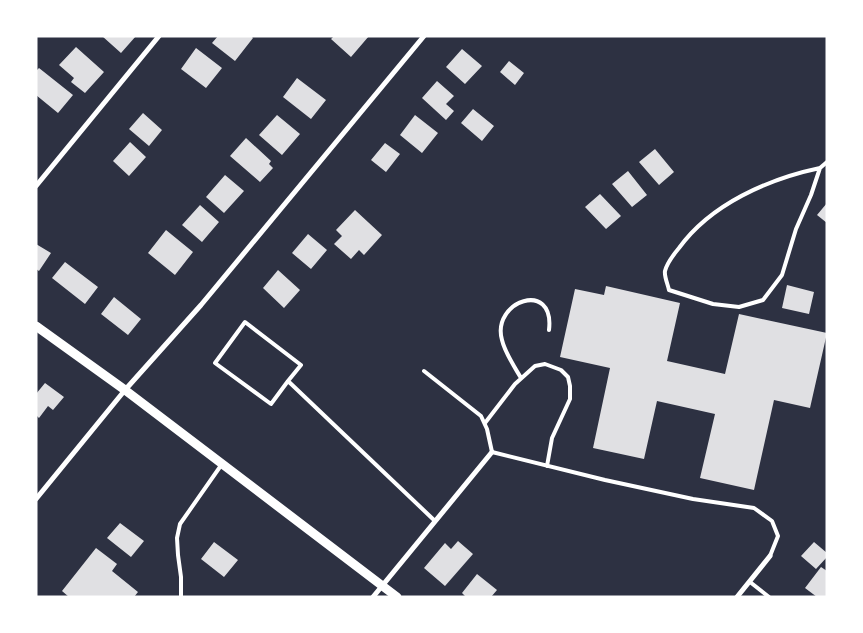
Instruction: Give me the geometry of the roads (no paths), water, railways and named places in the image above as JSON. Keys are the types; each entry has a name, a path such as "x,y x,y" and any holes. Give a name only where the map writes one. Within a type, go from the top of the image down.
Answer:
{"street":[{"path":"36,186 159,36"},
{"path":"36,500 125,390 201,305 424,36"},
{"path":"36,326 125,390 397,597"},
{"path":"373,597 492,452"},
{"path":"737,597 770,556"}],"lane":[{"path":"820,168 796,229 782,275 763,300 739,307 713,304 669,290 665,272 672,256 686,238 710,215 747,193 797,173 820,168 827,162"},
{"path":"521,378 507,353 502,339 500,326 507,312 515,305 525,300 533,299 548,311 550,319 549,330"},
{"path":"245,322 301,365 288,381 271,404 215,362 245,322"},
{"path":"485,423 521,378 535,366 544,364 561,370 568,377 570,399 552,438 547,466"},
{"path":"424,371 481,416 485,423 492,452 693,498 754,508 772,521 778,536 770,556"},
{"path":"288,381 435,521"},
{"path":"181,597 177,538 180,524 222,464"},
{"path":"750,582 769,597"}]}
